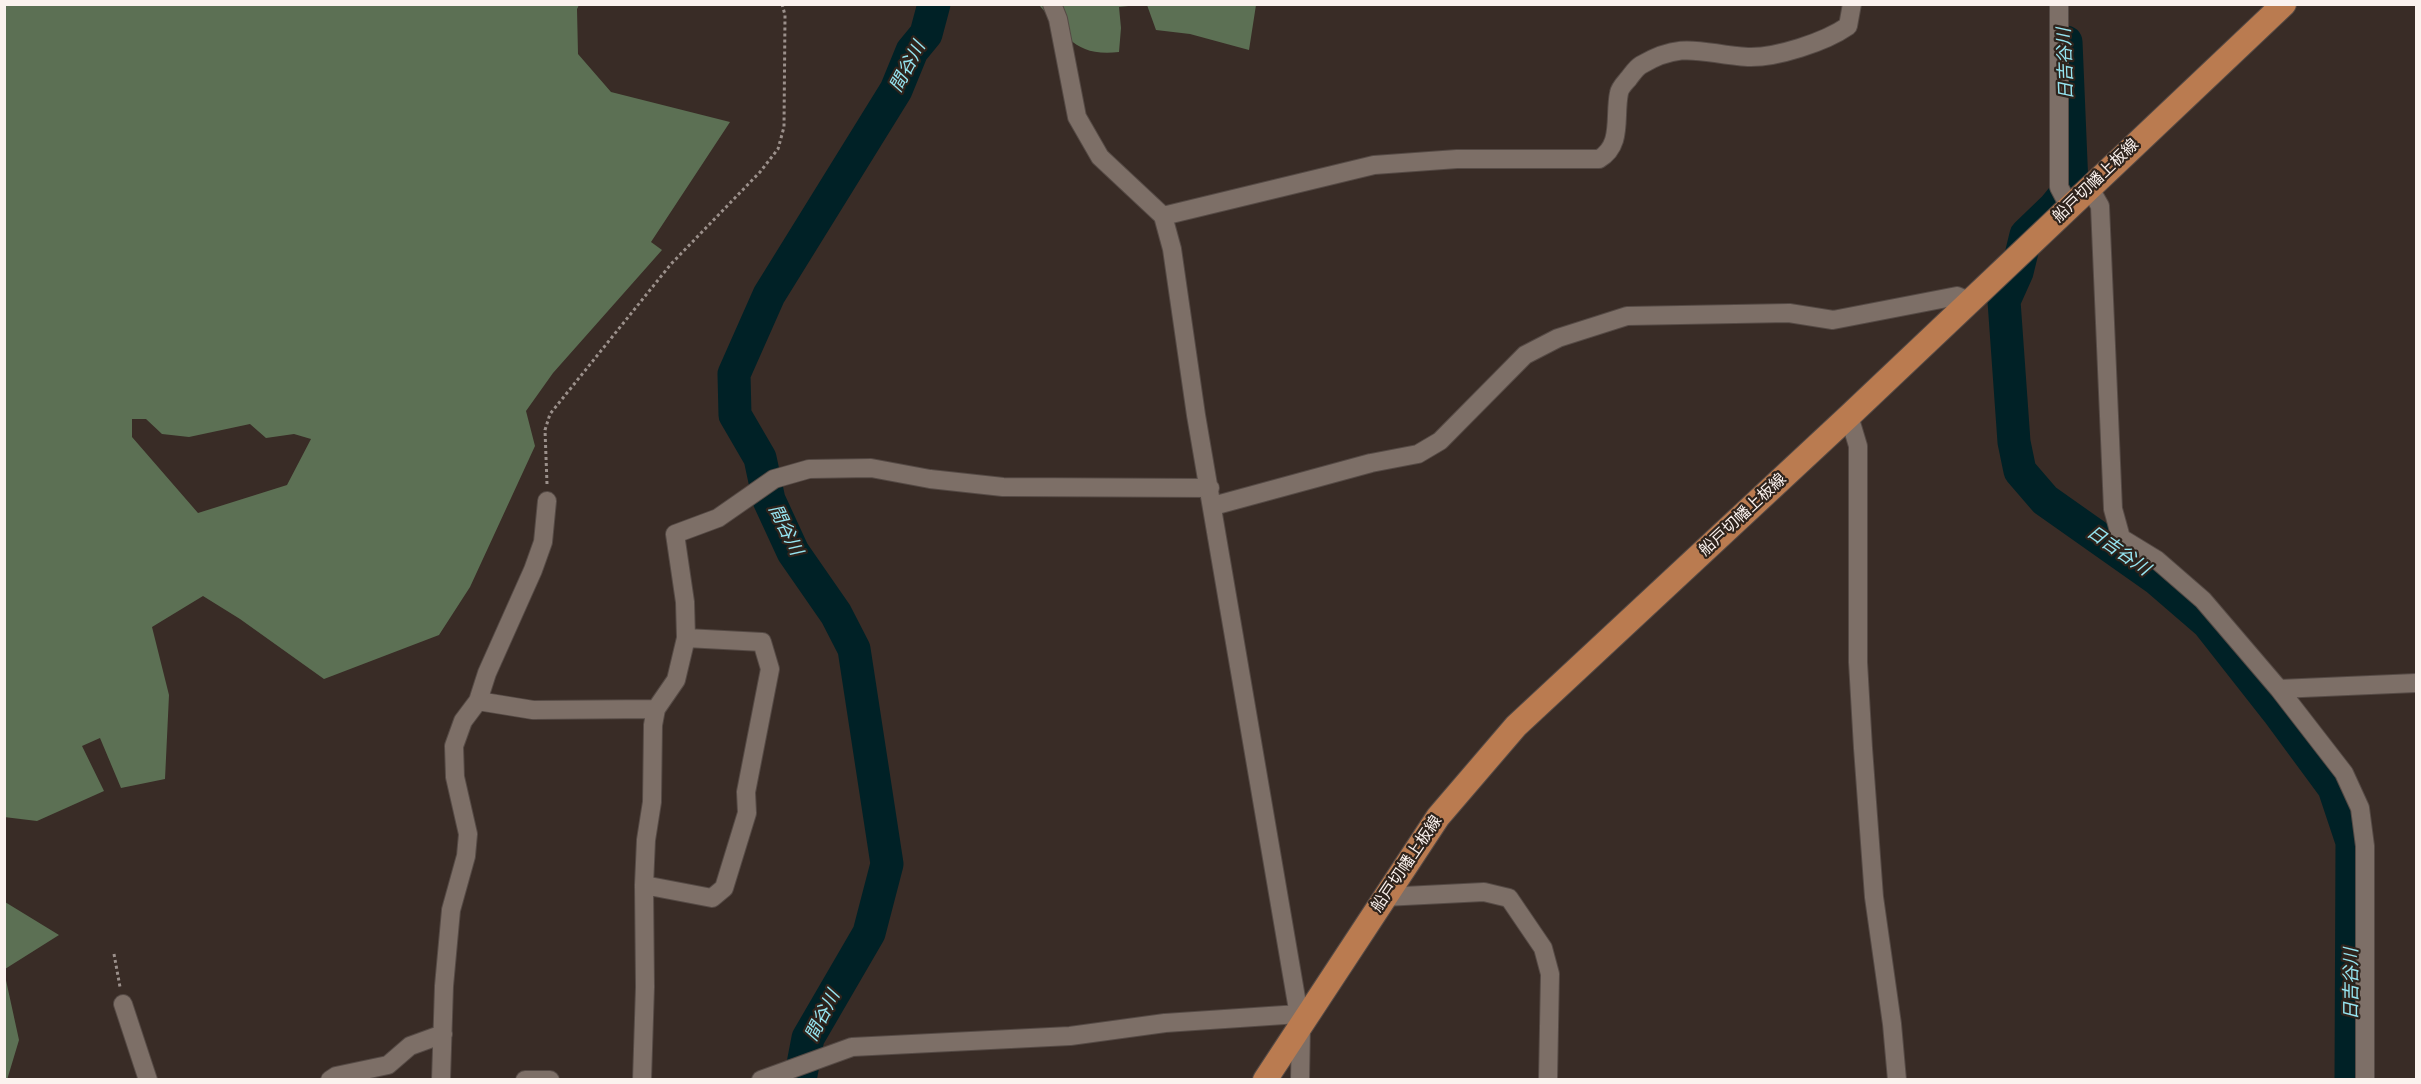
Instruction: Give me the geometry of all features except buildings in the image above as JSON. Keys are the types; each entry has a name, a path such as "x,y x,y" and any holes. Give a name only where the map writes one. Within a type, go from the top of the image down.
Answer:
{"main road":[{"name":"船戸切幡上板線","path":"1265,1080 1300,1020 1438,817 1516,726 1850,416 2021,251 2066,200 2089,187 2284,4"}],"street":[{"path":"1052,4 1058,19 1077,117 1100,157 1163,216 1172,249 1300,1020 1300,1080"},
{"path":"1163,216 1374,165 1457,159 1599,159 1609,153 1616,135 1619,91 1639,66 1670,52 1701,49 1749,57 1779,53 1836,35 1848,26 1852,4"},
{"path":"2059,4 2059,187 2066,200"},
{"path":"2089,187 2100,206 2114,509 2121,538 2157,560 2203,600 2279,689 2344,772 2360,808 2366,846 2365,1080"},
{"path":"1213,506 1371,463 1418,454 1440,441 1525,355 1558,338 1628,316 1789,313 1833,320 1957,296 1969,302"},
{"path":"1850,416 1858,446 1858,662 1863,748 1874,897 1892,1023 1897,1080"},
{"path":"642,1080 645,987 644,885 646,840 652,802 653,725 656,709 676,680 686,638 685,602 675,534 718,518 750,497 757,489 774,480 809,469 871,468 930,480 1003,487 1210,488"},
{"path":"441,1080 444,986 451,910 466,856 468,834 455,777 454,746 463,721 478,701 487,674 540,551 547,501"},
{"path":"644,885 712,898 724,888 747,813 746,792 770,669 762,642 686,638"},
{"path":"2279,689 2416,683"},
{"path":"478,701 533,710 656,709"},
{"path":"1384,897 1484,892 1509,898 1543,948 1550,974 1548,1080"},
{"path":"123,1004 148,1080"},
{"path":"761,1080 852,1047 1071,1036 1165,1023 1300,1020"},
{"path":"330,1080 336,1076 388,1065 410,1046 443,1034"},
{"path":"525,1080 550,1080"}],"path":[{"path":"547,501 545,430 550,414 671,264 760,172 778,149 784,127 785,15 782,4"},
{"path":"114,954 123,1004"}],"green space":[{"path":"5,4 579,5 577,9 578,54 611,92 730,122 651,242 662,250 553,373 526,411 535,446 470,587 439,635 324,679 240,619 203,596 152,627 169,695 165,779 121,788 100,738 82,746 104,791 37,821 4,817","holes":["132,419 146,419 162,434 189,437 250,424 266,438 294,434 311,439 287,485 198,513 132,437"]},
{"path":"1039,5 1138,5 1119,7 1121,28 1119,52 1104,53 1091,51 1072,42"},
{"path":"1147,5 1256,5 1249,50 1190,34 1156,30"},
{"path":"5,902 59,935 4,969"},
{"path":"4,971 19,1040 7,1080 4,1079"}],"waterway":[{"name":"間谷川","path":"800,1080 808,1038 869,933 887,864 854,649 836,614 793,552 769,500 760,458 735,415 734,374 769,295 896,90 912,51 926,34 934,4"},
{"name":"日吉谷川","path":"2066,42 2072,186 2054,208 2026,235 2017,272 2004,301 2014,442 2020,471 2045,500 2157,579 2208,623 2334,788 2352,842 2351,1080"}]}
